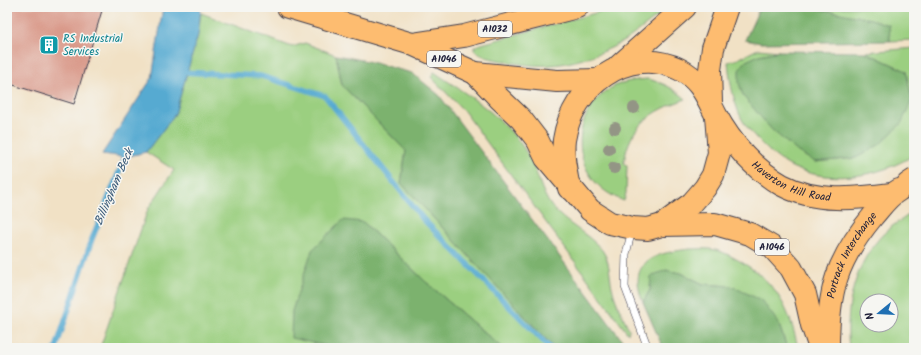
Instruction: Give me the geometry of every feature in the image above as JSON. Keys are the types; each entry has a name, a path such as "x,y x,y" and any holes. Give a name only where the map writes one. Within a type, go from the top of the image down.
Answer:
{"main road":[{"name":"A1046","path":"288,7 412,44 475,73 557,81 598,80"},
{"name":"A1032","path":"412,44 464,36 577,7"},
{"path":"618,66 685,7"},
{"path":"714,108 710,70 713,48 727,7"},
{"name":"A1046","path":"570,188 563,160 564,140 574,110 598,80 618,66 634,62 663,63 679,69 690,75 700,86 714,108 719,153 713,175 705,188 692,203 662,225"},
{"name":"A1046","path":"475,73 522,119 538,141 546,158 570,188 590,210 610,222 633,228 648,229 662,225 715,224 750,234 772,247 791,268 805,294 812,325 820,348"},
{"name":"Haverton Hill Road","path":"714,108 739,150 782,185 809,196 838,198 907,185"},
{"name":"Portrack Interchange","path":"828,348 831,292 838,269 855,240 907,185"}],"lane":[{"path":"633,228 626,254 625,287 648,348"}],"green space":[{"path":"617,7 665,7 666,10 634,35 613,47 587,58 562,64 523,64 490,58 477,53 474,50 474,47 478,45"},
{"path":"760,7 809,7 871,19 889,25 890,41 761,43 745,40"},
{"path":"809,7 899,7 914,14 914,40 890,41 889,25"},
{"path":"201,13 292,47 305,43 336,55 342,85 406,151 401,183 554,348 502,348 426,282 363,222 395,348 100,348 148,209 174,170 146,152 175,114 198,35"},
{"path":"914,48 914,155 886,169 856,176 840,177 824,176 794,168 787,165 774,155 756,138 746,126 738,112 731,87 728,62 738,59 758,49 779,51 759,55 798,152 815,162 856,158 906,71 865,52"},
{"path":"779,51 865,52 906,71 912,100 901,124 879,145 856,158 815,162 798,152 772,130 743,96 739,83 739,70 746,61 759,55"},
{"path":"336,55 367,61 412,73 439,95 628,348 554,348 401,183 406,151 342,85"},
{"path":"434,72 486,108 509,129 528,155 552,207 564,219 602,250 607,260 614,296 629,330 628,334 464,111 431,77"},
{"path":"647,79 668,86 686,99 653,115 644,121 637,129 631,139 624,163 627,165 626,193 624,201 602,189 592,178 585,166 581,153 580,139 582,126 587,113 605,92 620,84"},
{"path":"914,211 914,348 849,348 849,315 855,282 869,252 891,227"},
{"path":"343,220 363,222 426,282 502,348 335,348 291,338 292,311 312,250"},
{"path":"690,249 709,249 722,252 743,263 765,279 780,299 786,310 795,334 798,348 787,348 778,322 731,286 703,284 681,273 651,276 650,290 643,302 638,277 641,268 647,261 666,253"},
{"path":"666,270 681,273 703,284 731,286 761,300 778,322 787,348 663,348 643,302 650,290 651,276"}],"water":[{"path":"163,7 201,7 198,35 175,114 146,152 125,157 102,154 152,78"}],"building":[{"name":"RS Industrial Services","path":"7,7 103,7 74,104 7,83"}],"waterway":[{"path":"181,72 261,76 325,96 423,219 550,348"},
{"name":"Billingham Beck","path":"56,348 92,239 125,157"}],"place":[{"name":"RS Industrial Services","path":"49,45"}]}
